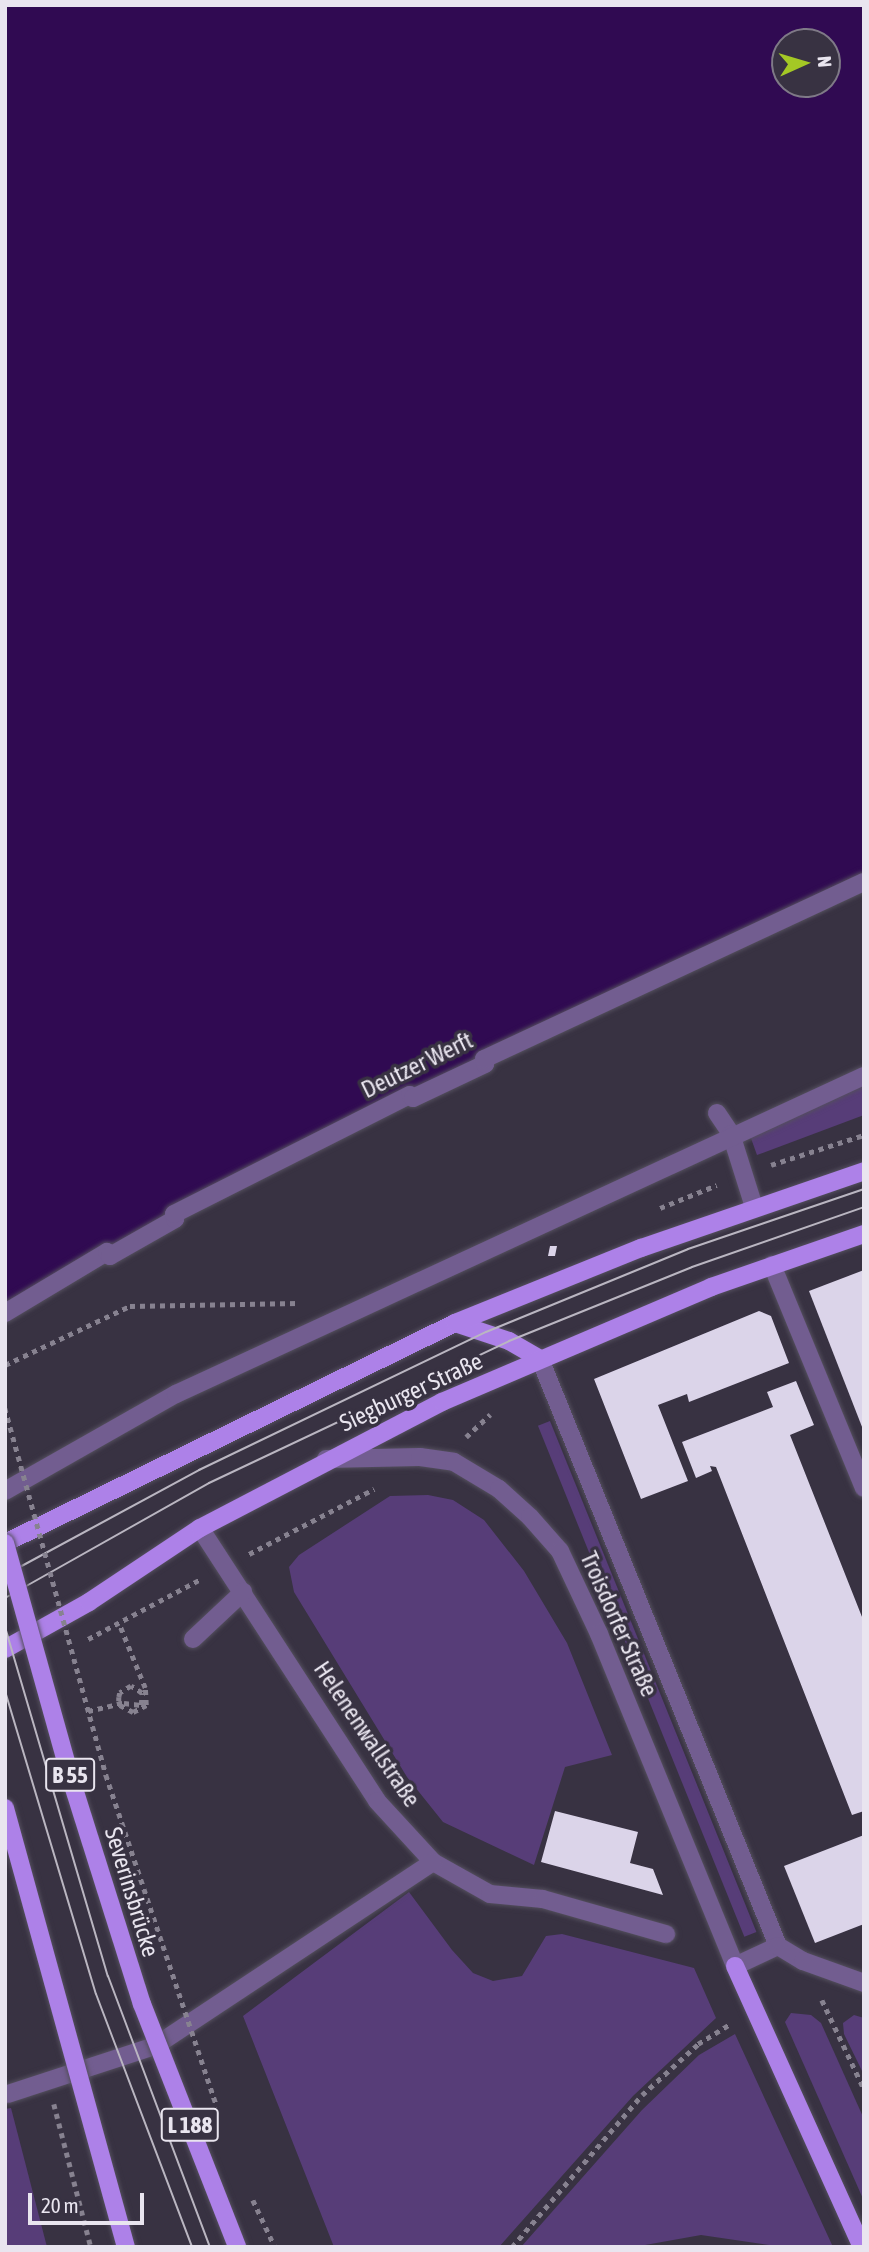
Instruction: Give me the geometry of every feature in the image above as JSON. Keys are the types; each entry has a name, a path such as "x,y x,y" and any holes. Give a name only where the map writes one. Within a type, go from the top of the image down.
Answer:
{"main road":[{"name":"Siegburger Straße","path":"5,1543 455,1323 754,1206 864,1171"},
{"name":"Siegburger Straße","path":"5,1649 89,1602 200,1528 326,1459 540,1359 772,1265 864,1234"},
{"path":"455,1323 509,1341 540,1359"},
{"name":"Severinsbrücke","path":"5,1543 70,1776 142,2004 237,2247"},
{"path":"5,1808 126,2247"},
{"path":"735,1966 862,2247"}],"street":[{"name":"Deutzer Werft","path":"5,1313 107,1252 110,1256 175,1219 173,1214 410,1095 413,1098 425,1093 485,1064 484,1059 864,882"},
{"path":"5,1492 176,1394 731,1134 864,1076"},
{"path":"718,1112 731,1134 754,1206"},
{"path":"772,1265 864,1488"},
{"name":"Troisdorfer Straße","path":"540,1359 778,1946"},
{"name":"Troisdorfer Straße","path":"326,1459 420,1457 454,1462 499,1489 560,1551 599,1634 735,1966"},
{"name":"Helenenwallstraße","path":"200,1528 227,1565 377,1801 433,1863 490,1895 543,1899 666,1934"},
{"path":"193,1639 243,1592"},
{"path":"8,2094 155,2046 433,1863"},
{"path":"735,1966 778,1946 803,1961 864,1983"}],"path":[{"path":"5,1365 130,1306 309,1303"},
{"path":"5,1408 88,1711 149,1916 221,2120"},
{"path":"461,1448 470,1429 491,1415"},
{"path":"85,1641 227,1565 381,1488"},
{"path":"88,1711 112,1706 124,1703 141,1705 142,1693 131,1686 120,1693 119,1697 120,1701 120,1705 138,1711 146,1705 145,1688 119,1624"},
{"path":"62,1652 73,1646"},
{"path":"803,1961 864,2089"},
{"path":"512,2247 642,2095 698,2044 754,2012"},
{"path":"53,2102 91,2247"},
{"path":"251,2197 275,2247"}],"shaded area":[{"path":"5,5 864,5 864,882 410,1095 5,1313"},
{"path":"864,1076 864,1115 757,1155 748,1130"},
{"path":"550,1421 756,1932 744,1937 538,1426"},
{"path":"428,1495 453,1500 484,1520 524,1571 567,1643 612,1755 565,1767 534,1865 443,1822 407,1777 294,1592 289,1567 299,1555 390,1496"},
{"path":"409,1892 452,1950 473,1973 493,1981 522,1976 546,1936 562,1934 694,1968 716,2018 633,2096 499,2247 334,2247 243,2016"},
{"path":"791,2013 811,2015 821,2023 864,2119 864,2201 785,2022"},
{"path":"854,2015 864,2018 864,2075 844,2034 843,2023"},
{"path":"735,2034 833,2247 783,2247 701,2235 634,2247 521,2247 642,2110 699,2055"},
{"path":"11,2108 47,2247 5,2247 5,2109"}],"building":[{"path":"550,1246 557,1246 555,1256 548,1256"},
{"path":"864,1270 864,1432 809,1291"},
{"path":"759,1311 771,1316 789,1363 689,1402 687,1394 658,1405 688,1481 641,1499 594,1379"},
{"path":"796,1381 814,1425 790,1435 864,1622 864,1811 852,1815 716,1467 710,1466 712,1471 696,1478 682,1442 773,1407 767,1392"},
{"path":"555,1811 638,1832 630,1863 653,1869 663,1895 541,1862"},
{"path":"864,1835 864,1924 815,1943 784,1866"}],"tram line":[{"path":"5,1575 199,1470 486,1332 688,1249 864,1189"},
{"path":"5,1598 209,1483 509,1341 692,1267 864,1207"},
{"path":"5,1627 108,1976 210,2247"},
{"path":"5,1691 96,1994 192,2247"}]}
